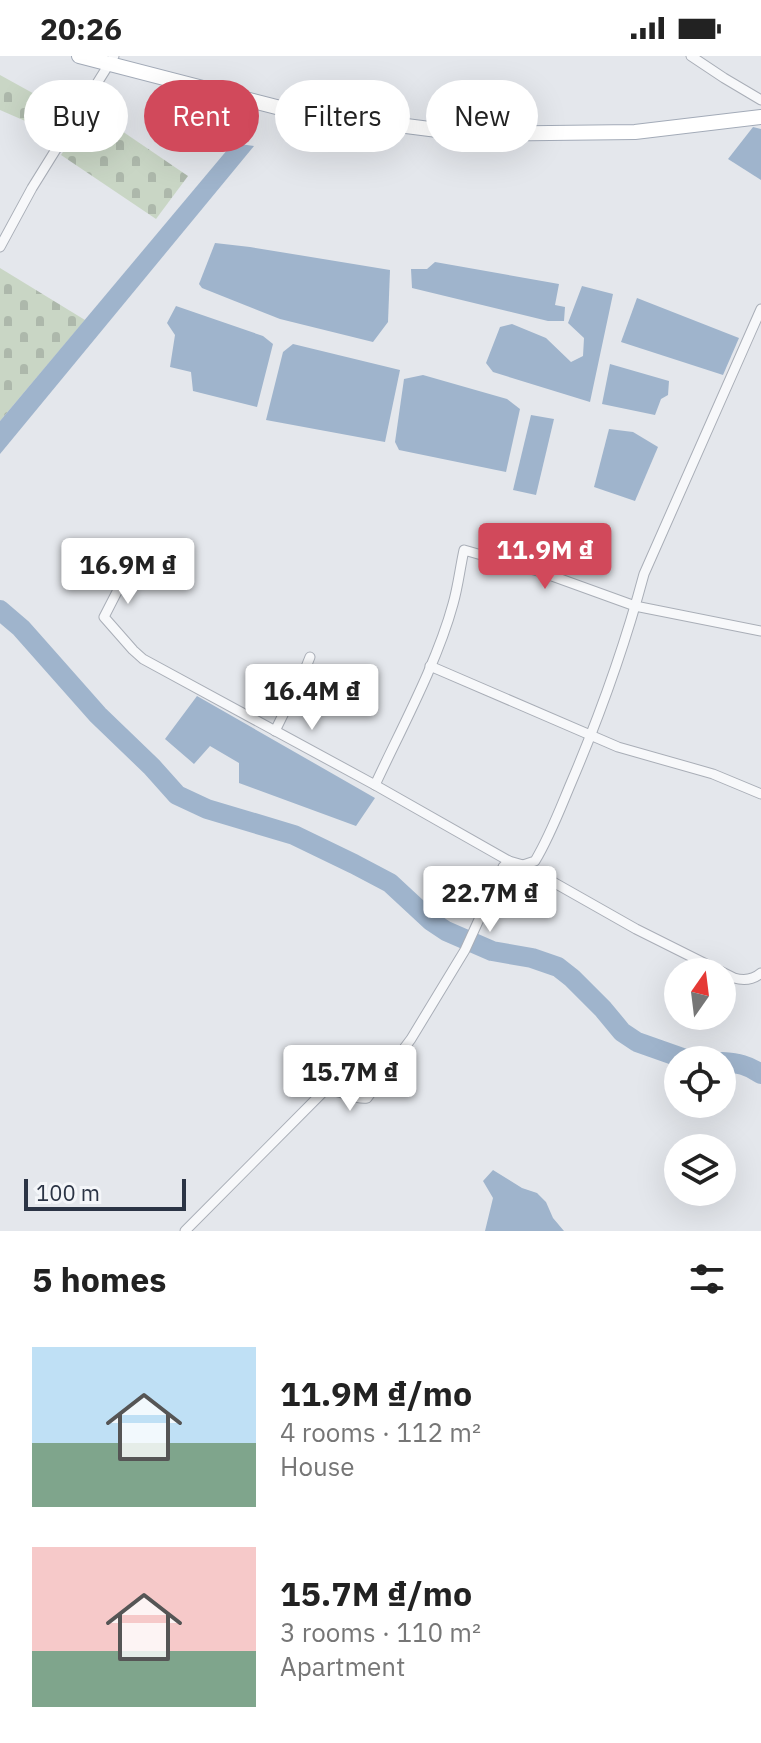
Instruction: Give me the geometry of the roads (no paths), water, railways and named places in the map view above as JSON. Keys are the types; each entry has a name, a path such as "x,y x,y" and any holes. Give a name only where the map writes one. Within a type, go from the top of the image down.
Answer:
{"main road":[{"path":"79,56 111,60 296,112 469,134 635,132 761,117"}],"street":[{"path":"691,56 761,100"},
{"path":"0,247 32,188 111,60"},
{"path":"523,865 535,861 543,849 592,736 644,574 761,309"},
{"path":"375,785 430,666 453,604 464,550 541,572 635,606 761,631"},
{"path":"123,580 104,617 143,659 636,929 734,978 752,979 761,973"},
{"path":"275,731 310,657"},
{"path":"430,666 630,751 713,774 761,794"},
{"path":"185,1231 325,1090 335,1089 362,1100 367,1098 411,1039 465,950 503,867 509,861"}],"water":[{"path":"753,127 761,129 761,180 728,159"},
{"path":"225,152 249,152 0,454 0,421"},
{"path":"215,243 390,270 388,322 373,342 280,319 202,288 199,284"},
{"path":"435,262 559,284 555,305 565,307 564,321 548,321 412,288 411,269 427,269"},
{"path":"582,286 613,294 590,402 493,372 486,363 500,327 512,324 546,338 571,362 583,356 584,338 568,323"},
{"path":"637,298 739,338 723,375 621,342"},
{"path":"176,306 263,336 273,344 257,407 193,391 191,372 170,367 175,335 167,323"},
{"path":"293,344 400,370 385,442 266,420 283,352"},
{"path":"610,364 669,381 668,395 661,399 655,415 602,404"},
{"path":"423,375 507,399 520,409 506,472 399,450 395,442 404,379"},
{"path":"531,415 554,419 536,495 513,490"},
{"path":"609,429 633,432 658,447 635,501 594,487"},
{"path":"197,696 375,798 356,826 239,783 239,763 210,746 194,764 165,739"},
{"path":"493,1170 522,1188 537,1193 564,1231 485,1231 493,1198 483,1181"}],"waterway":[{"path":"0,610 21,628 98,715 177,795 207,809 294,835 354,864 390,883 446,931 492,951 532,958 558,967 603,1009 622,1032 637,1042 664,1052"},
{"path":"736,1064 761,1074"}]}
